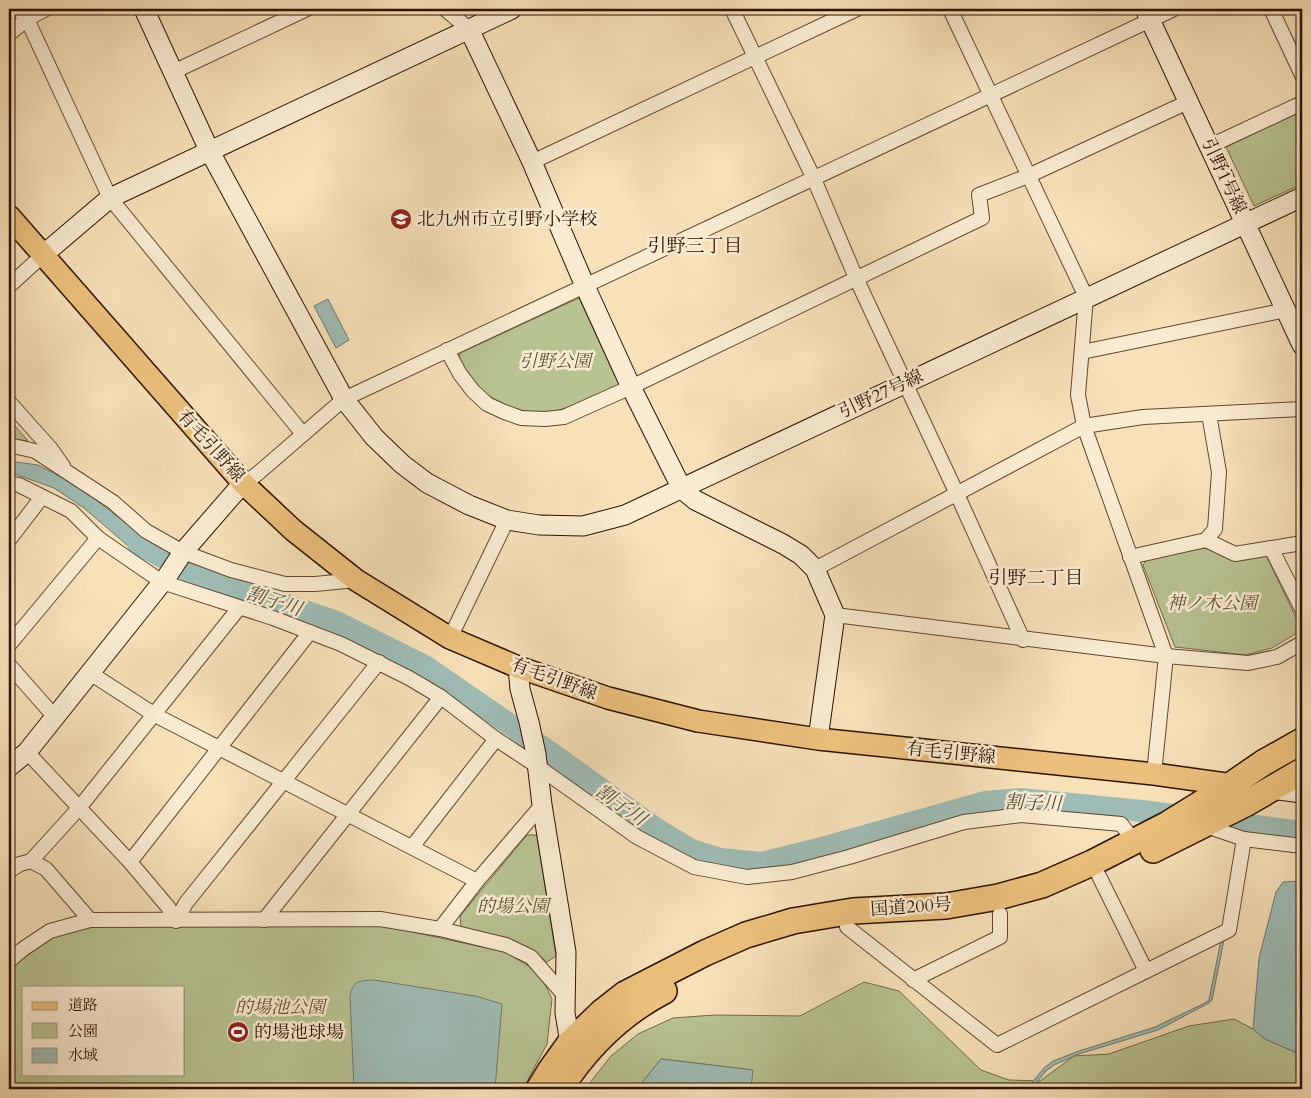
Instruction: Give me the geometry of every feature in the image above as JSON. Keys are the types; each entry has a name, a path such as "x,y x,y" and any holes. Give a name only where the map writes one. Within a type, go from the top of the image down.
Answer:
{"highway":[{"name":"国道200号","path":"539,1089 550,1071 642,1004 730,958 776,940 815,931 847,927 951,921 1000,914 1046,900 1203,826 1230,794 1263,763 1302,740"},
{"name":"国道200号","path":"560,1089 578,1049 602,1012 625,994 705,952 746,934 793,921 853,911 946,906 998,897 1042,885 1230,794 1270,790 1302,771"}],"main road":[{"name":"有毛引野線","path":"9,216 243,483 293,530 356,580 450,638 518,666 608,698 698,721 818,739 1154,774 1230,794"}],"street":[{"path":"9,34 22,14 46,9"},
{"name":"引野27号線","path":"144,9 209,150 344,399 374,437 402,464 444,492 469,505 507,520 539,525 583,526 624,515 1302,196"},
{"path":"173,72 304,9"},
{"path":"445,9 469,29 532,162 631,387 682,489 695,500 783,544 800,555 815,569 835,615 818,739"},
{"path":"9,286 110,198 512,9"},
{"path":"732,9 814,179 856,278 1023,640"},
{"path":"532,162 857,9"},
{"path":"950,9 1086,298 1078,395 1084,426 1166,656 1154,774"},
{"path":"9,767 27,752 165,578 183,552 243,483 256,475 344,399 991,95 1147,14 1174,9"},
{"path":"1271,9 1302,75"},
{"path":"22,14 110,198 303,434"},
{"name":"引野1号線","path":"1147,14 1302,345"},
{"path":"447,350 460,374 473,391 487,404 521,418 545,419 564,417 631,387 982,218 979,195 1028,176 1188,102"},
{"path":"1210,146 1302,103"},
{"path":"1082,352 1286,310"},
{"path":"9,402 51,450 66,471"},
{"path":"815,569 1084,426 1143,417 1302,409"},
{"path":"1130,557 1206,540 1215,529 1219,472 1209,414"},
{"path":"9,445 35,451 113,502 146,531 183,552 231,570 285,584 315,584 356,580"},
{"path":"9,483 19,485 71,512 98,538 165,578 240,608 273,618 341,644 379,662 441,698 496,739 536,760 637,837 694,867 746,877 792,872 849,857 964,822 1022,815 1121,824 1134,842"},
{"path":"9,540 42,497"},
{"path":"450,638 507,520"},
{"path":"9,645 98,538"},
{"path":"1206,540 1235,554 1302,543"},
{"path":"1271,548 1302,609"},
{"path":"9,870 31,861 79,808 155,716 240,608"},
{"path":"835,615 1023,640 1248,663 1277,657 1302,644"},
{"path":"130,862 310,632"},
{"path":"176,920 186,903 379,662"},
{"path":"9,665 54,716"},
{"path":"518,666 520,689 529,722 536,760 566,952 565,1013 578,1049"},
{"path":"90,673 155,716 346,815 477,880"},
{"path":"264,920 441,698"},
{"path":"412,847 496,739"},
{"path":"27,752 130,862 168,907 176,920"},
{"path":"1270,790 1302,793"},
{"path":"440,929 477,880 542,804"},
{"path":"1203,826 1244,839 1302,846"},
{"path":"847,927 997,1045 1229,930 1244,839"},
{"path":"31,861 46,869 90,920"},
{"path":"1099,876 1146,971"},
{"path":"913,980 1000,937 1000,914"},
{"path":"9,961 50,931 90,920 380,919 440,929 506,945 531,957 565,996"}],"green space":[{"path":"1302,111 1302,184 1254,206 1226,147"},
{"name":"引野公園","path":"579,298 619,385 569,407 552,412 534,413 514,408 496,400 481,390 468,375 459,358 460,353"},
{"path":"9,419 28,441 9,438"},
{"name":"神ノ木公園","path":"1200,548 1266,555 1302,630 1272,648 1246,655 1175,647 1143,565 1147,559"},
{"name":"的場公園","path":"527,835 537,835 556,956 547,962 528,947 461,927 460,916"},
{"name":"的場池公園","path":"376,924 505,952 532,968 544,982 552,999 547,1044 523,1089 9,1089 9,971 25,957 58,934 89,925"},
{"path":"864,982 899,991 981,1070 1009,1080 1040,1081 1074,1056 1109,1054 1189,1026 1234,1019 1253,1029 1265,1039 1302,1055 1302,1089 751,1089 752,1070 661,1059 637,1089 583,1089 611,1056 638,1034 673,1018 715,1015 800,1016"}],"water":[{"path":"328,299 349,340 336,348 314,306"},
{"path":"9,461 38,465 77,485 145,538 171,552 159,565 127,545 84,508 54,488 9,472"},
{"path":"1302,881 1302,1055 1265,1039 1253,1029 1259,958 1276,892 1283,882"},
{"path":"1221,940 1224,940 1212,1000 1209,1003 1158,1030 1079,1054 1054,1065 1046,1071 1031,1089 1027,1089 1044,1068 1053,1061 1155,1027 1209,1000"},
{"path":"374,980 475,996 502,1004 495,1089 354,1089 350,996 353,987 358,982"},
{"path":"661,1059 753,1070 751,1089 637,1089"}],"waterway":[{"name":"割子川","path":"138,544 194,574 337,622 425,666 554,755 655,828 691,850 721,859 761,863 985,802 1020,799 1142,811 1302,832"}],"place":[{"name":"北九州市立引野小学校","path":"401,219"},
{"name":"的場池球場","path":"238,1032"}],"district":[{"name":"引野三丁目","path":"695,246"},
{"name":"引野二丁目","path":"1036,578"}]}
